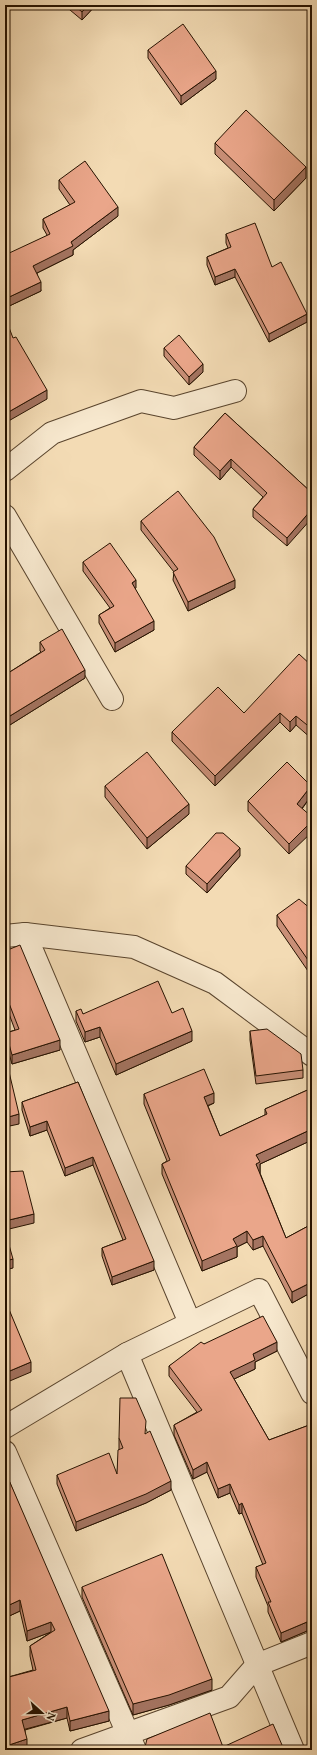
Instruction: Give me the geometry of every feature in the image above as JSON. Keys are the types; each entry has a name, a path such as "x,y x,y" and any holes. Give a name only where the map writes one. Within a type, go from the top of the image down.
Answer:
{"street":[{"path":"5,470 52,433 141,401 174,408 235,392"},
{"path":"5,516 112,699"},
{"path":"15,935 134,947 215,983 312,1054"},
{"path":"15,935 190,1323"},
{"path":"5,1427 127,1354 259,1290 310,1380"},
{"path":"127,1354 293,1750"},
{"path":"5,1452 132,1742"},
{"path":"82,1750 132,1742 229,1697 257,1665 312,1643"}],"building":[{"path":"74,5 88,5 82,12"},
{"path":"183,24 216,71 181,96 148,50"},
{"path":"246,110 306,167 274,200 215,143"},
{"path":"85,161 118,207 71,242 73,246 33,266 41,282 5,299 5,255 50,234 43,219 75,202 59,180"},
{"path":"255,223 272,267 281,262 307,314 269,334 235,269 215,277 207,257 231,247 226,234"},
{"path":"5,317 13,338 16,337 47,390 5,414"},
{"path":"179,335 203,364 189,377 164,348"},
{"path":"225,413 312,493 312,509 287,538 253,509 267,493 231,459 220,471 194,447"},
{"path":"178,491 214,537 235,580 188,602 173,572 178,569 141,521"},
{"path":"110,543 136,580 132,583 154,621 115,643 99,615 114,606 83,562"},
{"path":"62,629 85,670 5,719 5,675 45,650 40,642"},
{"path":"299,654 312,666 312,729 296,716 290,722 280,713 215,776 172,732 218,687 244,713"},
{"path":"147,752 189,804 147,838 105,786"},
{"path":"287,762 311,786 297,804 312,817 312,821 289,844 248,801"},
{"path":"216,833 223,833 240,848 207,884 186,866"},
{"path":"299,899 312,910 312,958 308,960 277,915"},
{"path":"20,945 60,1040 12,1055 6,1033 19,1029 5,993 5,951"},
{"path":"158,981 172,1013 183,1008 192,1031 116,1064 100,1027 85,1032 76,1011 81,1009 83,1014"},
{"path":"267,1029 301,1054 303,1070 256,1076 250,1031"},
{"path":"5,1055 19,1114 5,1118"},
{"path":"204,1069 214,1093 204,1097 220,1136 267,1114 265,1109 312,1088 312,1129 256,1155 260,1162 256,1164 286,1238 312,1224 312,1282 292,1292 263,1236 253,1240 247,1231 233,1239 237,1246 202,1261 162,1164 170,1160 144,1094"},
{"path":"78,1082 154,1261 112,1277 102,1248 126,1239 93,1157 65,1168 47,1121 30,1127 22,1102"},
{"path":"23,1171 34,1214 5,1221 5,1172"},
{"path":"5,1231 13,1259 5,1261"},
{"path":"8,1307 31,1362 5,1373 5,1308"},
{"path":"263,1316 277,1342 253,1354 255,1360 230,1372 269,1440 312,1424 312,1621 281,1633 268,1602 271,1602 256,1567 266,1563 242,1503 239,1505 230,1484 218,1489 207,1462 193,1470 174,1425 202,1410 169,1366 201,1342 204,1344"},
{"path":"120,1398 136,1398 146,1421 145,1434 150,1431 171,1481 146,1494 76,1522 57,1475 109,1453 117,1474 118,1450 123,1448 119,1438"},
{"path":"5,1471 109,1711 70,1721 67,1707 22,1720 27,1739 9,1745 8,1740 5,1741 5,1678 36,1670 30,1646 55,1630 51,1622 27,1631 20,1600 5,1607"},
{"path":"162,1554 212,1679 169,1695 133,1704 82,1587"},
{"path":"210,1713 223,1747 273,1724 282,1745 286,1750 141,1750 145,1747 147,1739"}]}
